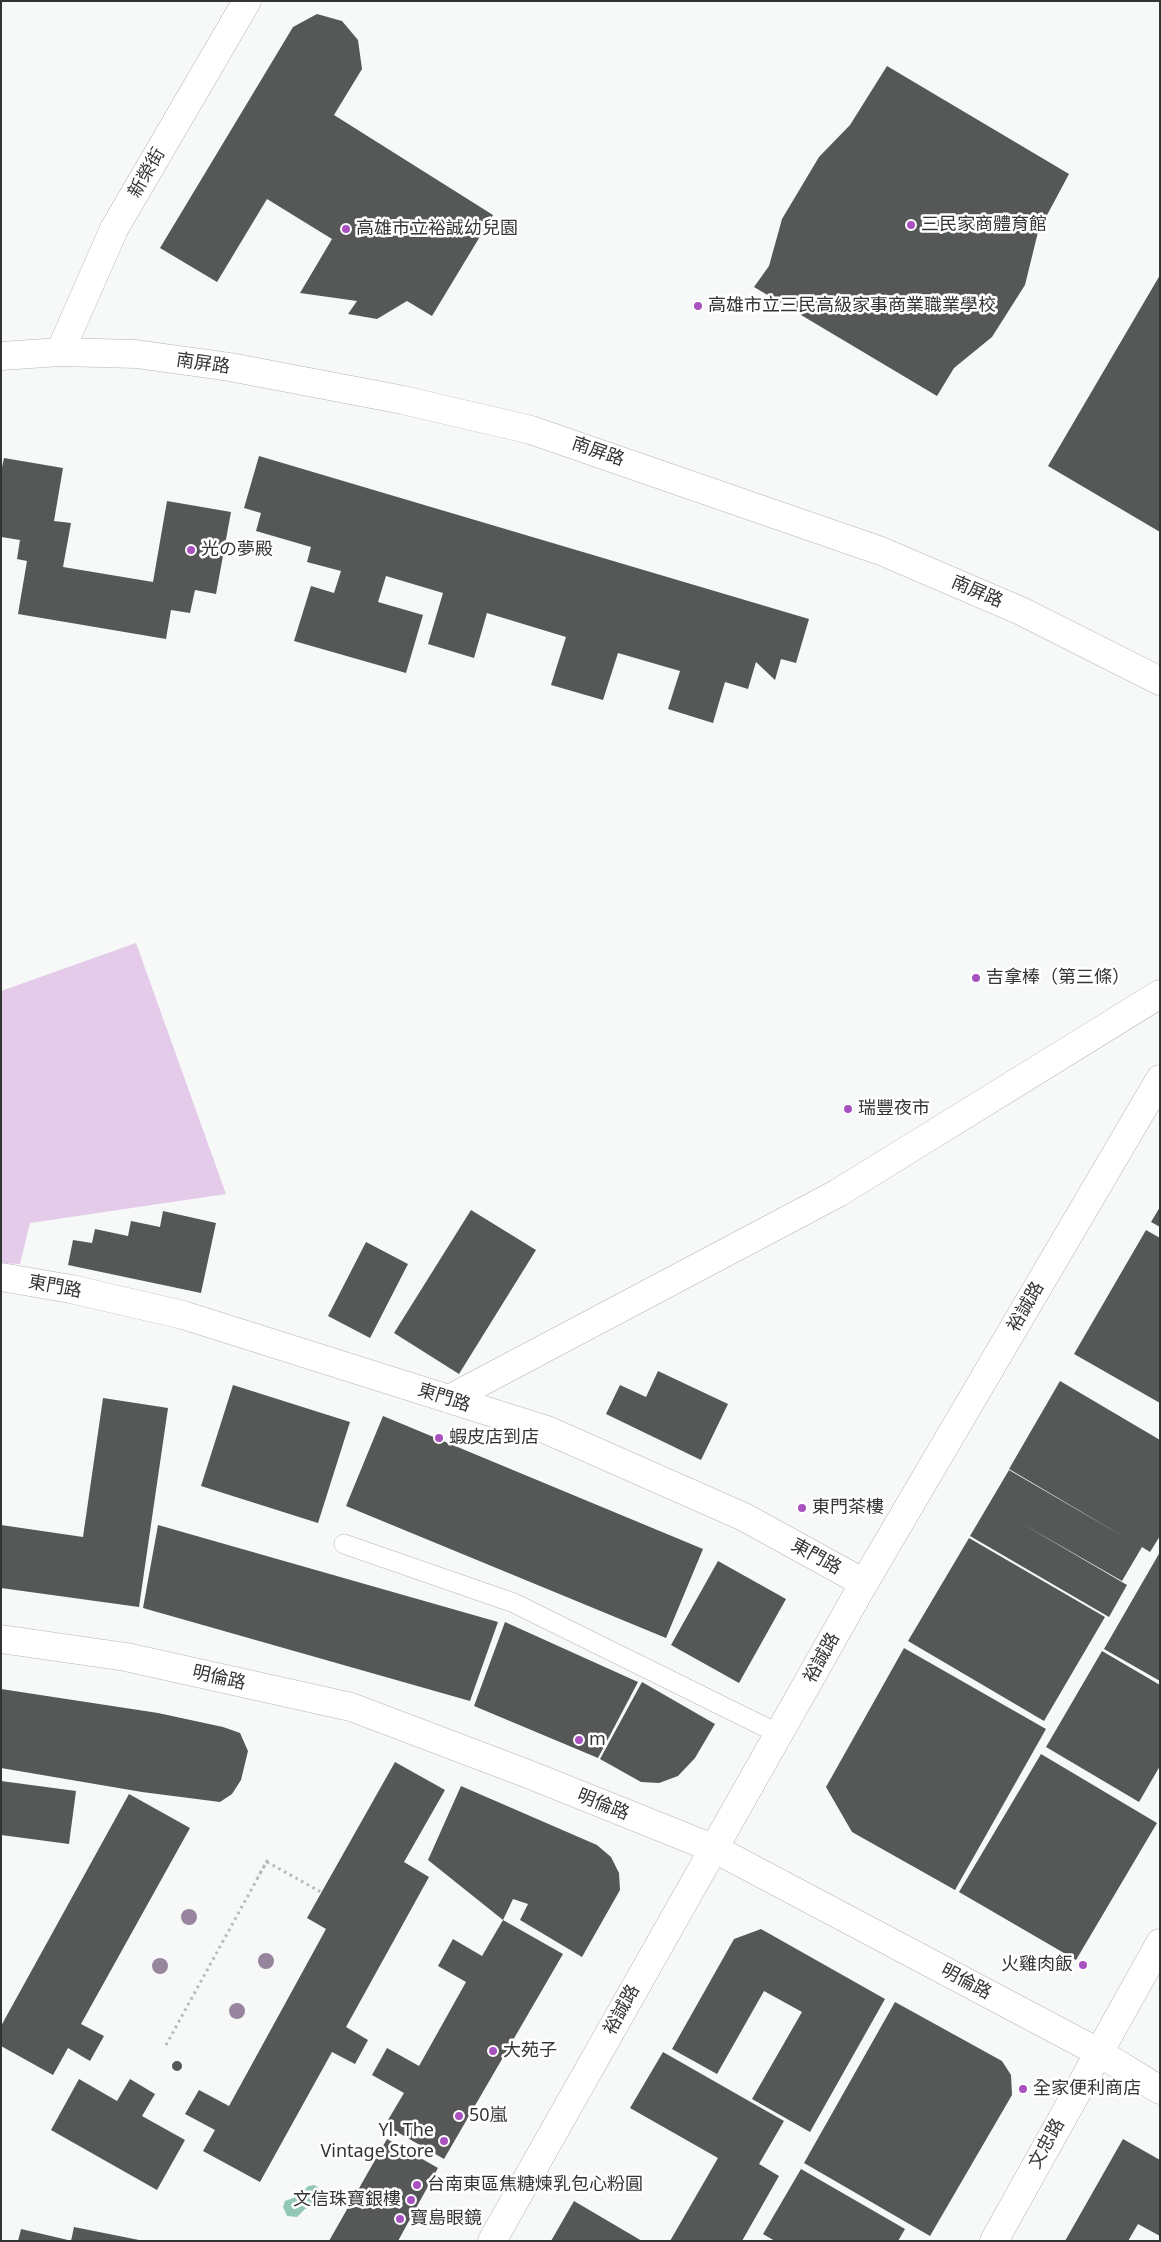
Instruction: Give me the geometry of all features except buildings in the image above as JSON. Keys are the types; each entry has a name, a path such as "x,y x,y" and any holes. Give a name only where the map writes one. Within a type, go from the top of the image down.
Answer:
{"street":[{"name":"新榮街","path":"60,352 114,229 247,1"},
{"name":"南屏路","path":"1,356 60,352 136,354 230,367 403,400 530,430 881,551 1021,611 1160,681"},
{"path":"449,1399 838,1193 1160,994"},
{"name":"裕誠路","path":"492,2241 715,1850 864,1583 1160,1079"},
{"name":"東門路","path":"1,1278 71,1289 183,1315 547,1430 735,1513 864,1583"},
{"name":"明倫路","path":"1,1639 126,1657 351,1707 528,1774 715,1850 1098,2052 1160,2090"},
{"name":"文忠路","path":"994,2241 1160,1943"}],"lane":[{"path":"344,1544 514,1603 779,1734"}],"path":[{"path":"166,2045 267,1861 258,1877"},
{"path":"267,1862 321,1892"}],"shaded area":[{"path":"136,943 226,1194 30,1223 20,1264 1,1263 1,991"},
{"path":"315,2185 323,2192 321,2202 305,2209 297,2217 287,2216 283,2207 285,2201 299,2196 308,2186"}],"place":[{"name":"三民家商體育館","path":"911,225"},
{"name":"高雄市立裕誠幼兒園","path":"346,229"},
{"name":"高雄市立三民高級家事商業職業學校","path":"698,306"},
{"name":"光の夢殿","path":"191,550"},
{"name":"吉拿棒（第三條）","path":"976,978"},
{"name":"瑞豐夜市","path":"848,1109"},
{"name":"蝦皮店到店","path":"439,1438"},
{"name":"東門茶樓","path":"802,1508"},
{"name":"m","path":"579,1740"},
{"name":"火雞肉飯","path":"1083,1965"},
{"name":"大苑子","path":"493,2051"},
{"name":"全家便利商店","path":"1023,2089"},
{"name":"50嵐","path":"459,2116"},
{"name":"Yl. The Vintage Store","path":"444,2141"},
{"name":"台南東區焦糖煉乳包心粉圓","path":"417,2185"},
{"name":"文信珠寶銀樓","path":"411,2200"},
{"name":"寶島眼鏡","path":"400,2219"}]}
